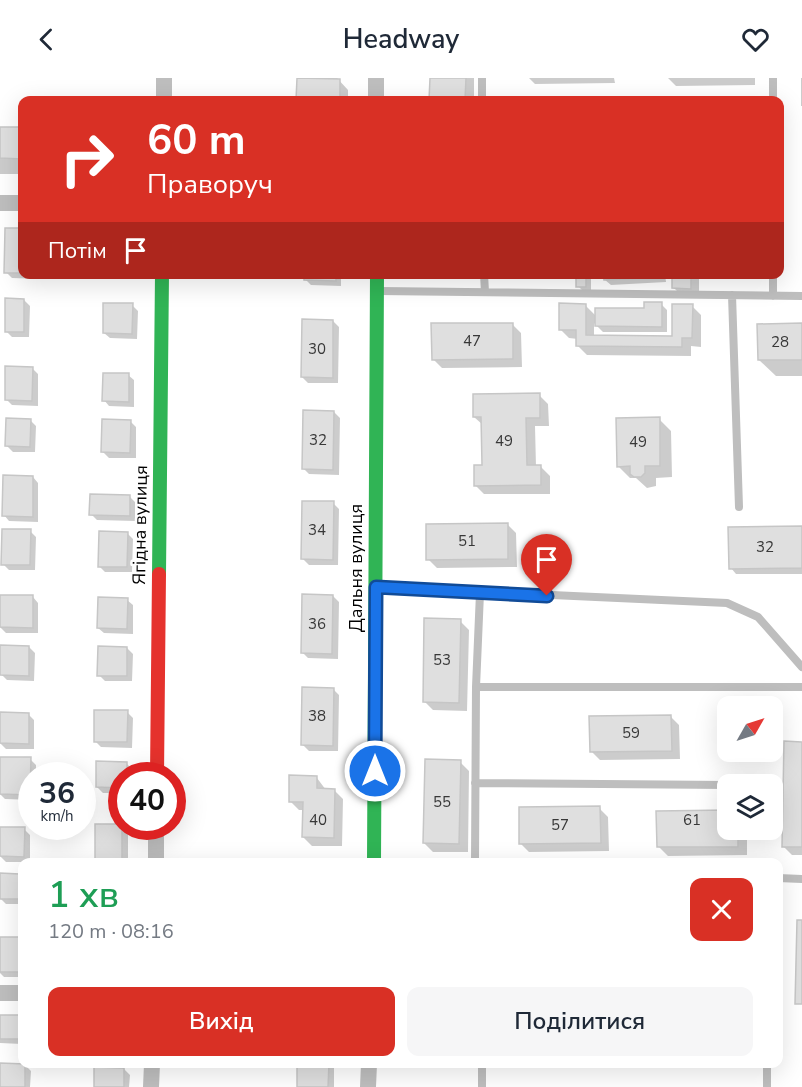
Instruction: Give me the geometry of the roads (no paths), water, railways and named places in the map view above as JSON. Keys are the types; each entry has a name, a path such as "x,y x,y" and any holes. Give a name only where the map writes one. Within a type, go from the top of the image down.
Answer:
{"street":[{"path":"164,78 164,96"},
{"path":"376,78 376,96"},
{"path":"0,203 18,203"},
{"name":"Ягідна вулиця","path":"157,762 162,279"},
{"name":"Дальня вулиця","path":"374,858 376,279"},
{"path":"156,840 156,858"},
{"path":"0,993 18,993"},
{"path":"151,1087 152,1068"},
{"path":"368,1087 369,1068"}],"lane":[{"path":"482,78 482,96"},
{"path":"773,78 773,96"},
{"path":"484,279 485,292"},
{"path":"773,279 773,296"},
{"path":"376,291 802,296"},
{"path":"732,295 740,507"},
{"path":"376,587 727,603 758,617 802,667"},
{"path":"475,858 476,687 480,593"},
{"path":"476,687 802,687"},
{"path":"475,783 717,784"},
{"path":"783,878 802,879"},
{"path":"482,1068 482,1087"},
{"path":"767,1068 767,1087"}]}
